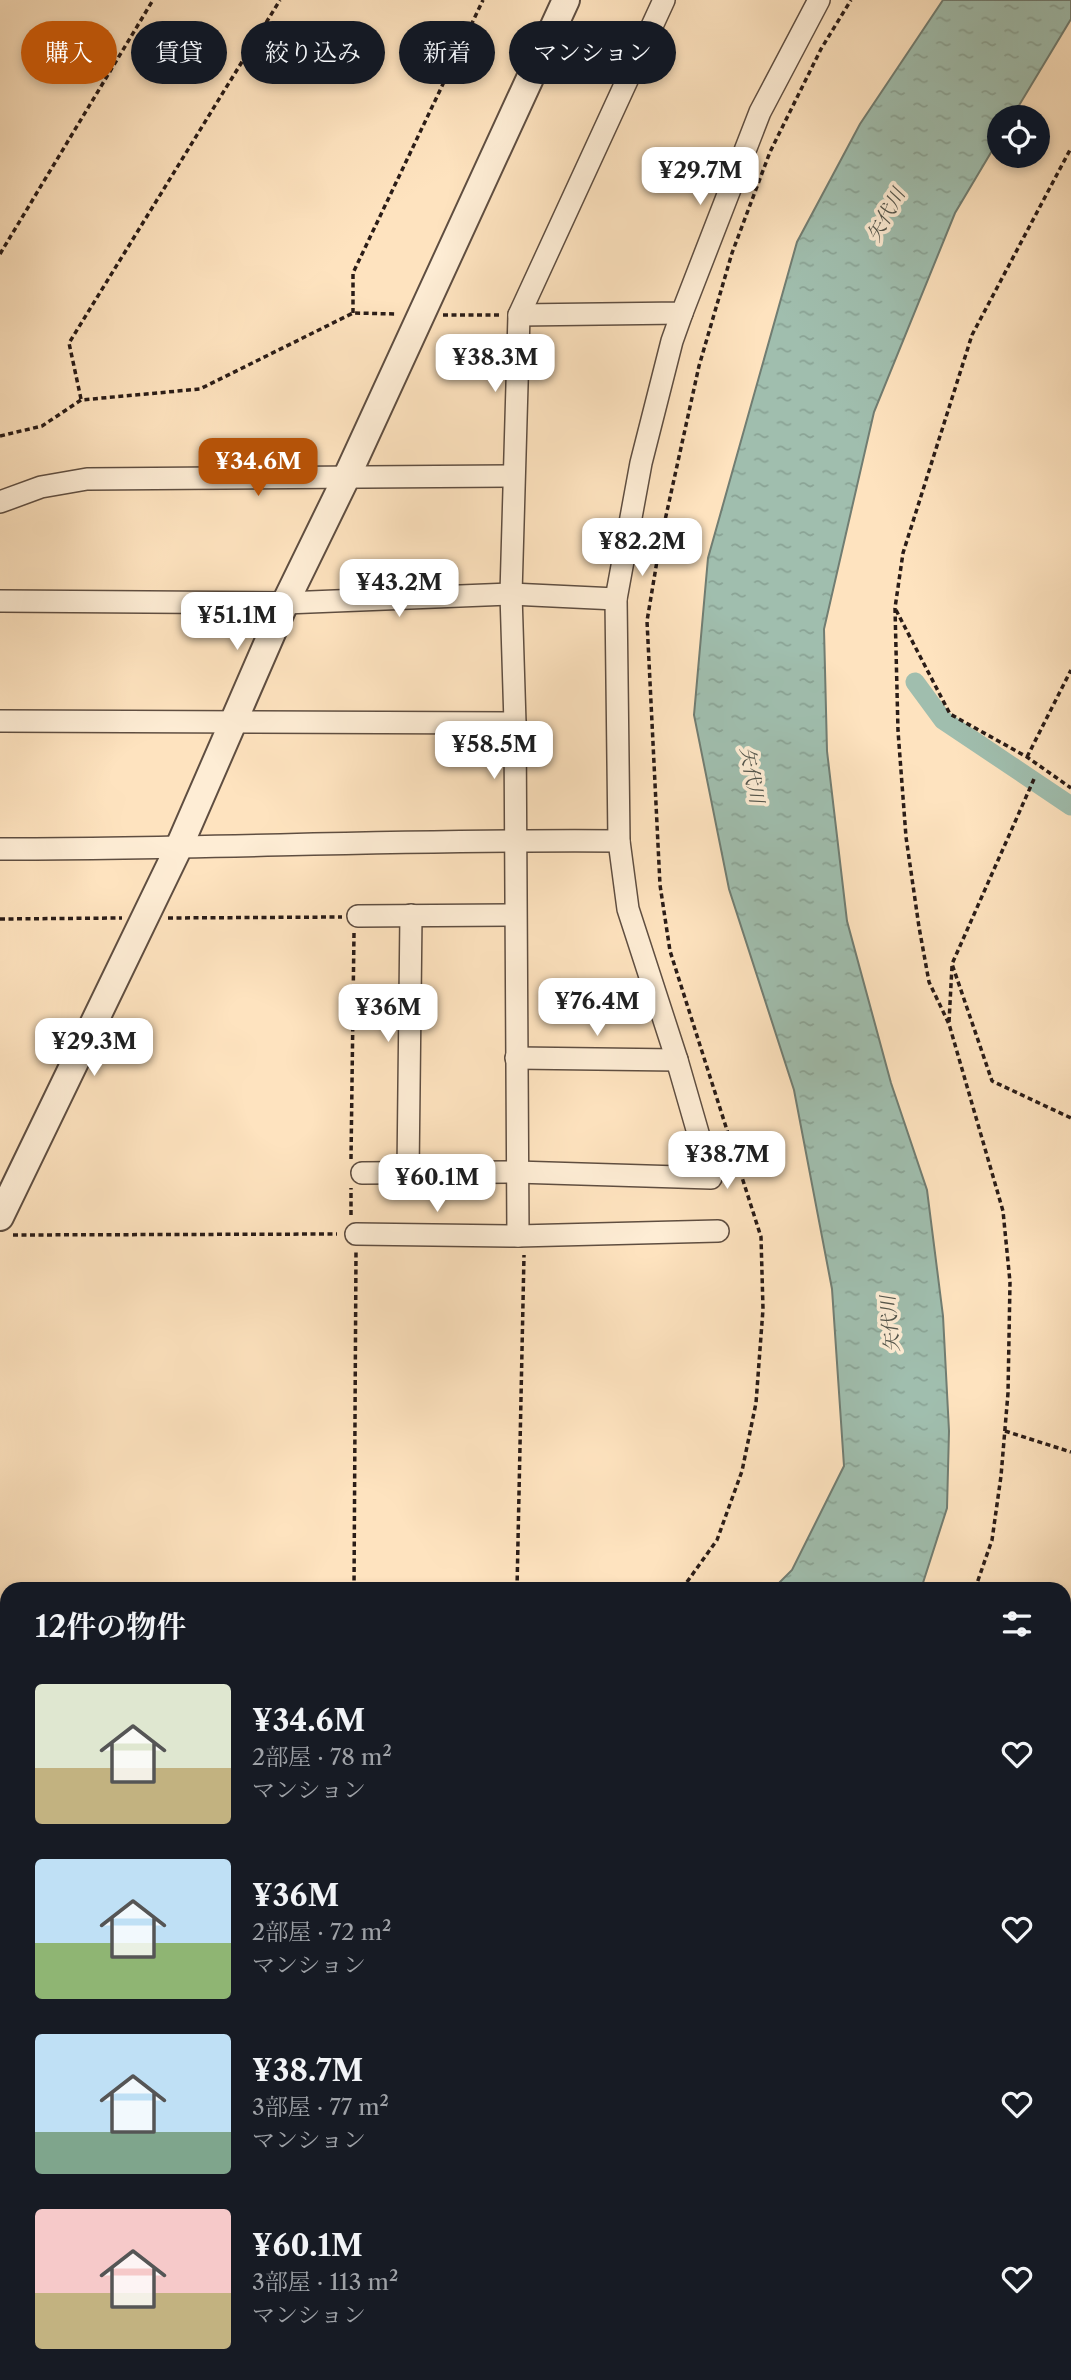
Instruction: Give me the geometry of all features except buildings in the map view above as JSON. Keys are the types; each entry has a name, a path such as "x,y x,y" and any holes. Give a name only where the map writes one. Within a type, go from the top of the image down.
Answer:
{"street":[{"path":"0,1217 178,849 285,603 347,477 565,0"},
{"path":"521,1236 516,1172 515,723 511,594 512,476 519,315 664,0"},
{"path":"355,1172 516,1172 711,1178 677,1060 628,909 619,841 616,599 641,463 672,341 760,112 819,0"},
{"path":"519,315 682,313"},
{"path":"0,502 41,487 87,478 512,476"},
{"path":"0,601 285,603 511,594 616,599"},
{"path":"0,721 515,723"},
{"path":"0,849 178,849 514,840 619,841"},
{"path":"408,1173 411,915"},
{"path":"356,916 514,915"},
{"path":"516,1058 677,1060"},
{"path":"354,1234 521,1236 718,1231"}],"path":[{"path":"0,254 153,0"},
{"path":"81,400 69,343 280,0"},
{"path":"353,313 353,273 483,0"},
{"path":"687,1582 717,1540 742,1471 756,1402 764,1309 761,1237 670,951 660,885 647,621 660,543 698,366 732,253 770,152 821,49 851,0"},
{"path":"977,1582 992,1540 1005,1431 1010,1282 1003,1211 949,1024 929,982 906,836 898,731 895,608 902,553 972,335 1071,148"},
{"path":"1065,158 1071,161"},
{"path":"0,436 42,426 81,400 200,389 353,313 519,315"},
{"path":"895,608 950,714 1027,757 1071,788"},
{"path":"1027,757 1071,670"},
{"path":"949,1024 952,964 1034,779"},
{"path":"0,919 356,916 354,1582"},
{"path":"952,964 992,1081 1071,1118"},
{"path":"0,1235 354,1234"},
{"path":"517,1582 521,1236"},
{"path":"1005,1431 1071,1452"}],"water":[{"name":"矢代川","path":"943,0 1071,0 1071,19 1019,105 987,105 987,159 955,213 874,412 824,629 827,751 847,921 891,1083 927,1190 943,1316 949,1431 947,1508 923,1582 780,1582 792,1570 844,1466 832,1289 794,1090 729,889 694,715 708,558 797,242 860,124"}],"waterway":[{"path":"915,682 943,720 1071,806"}]}
